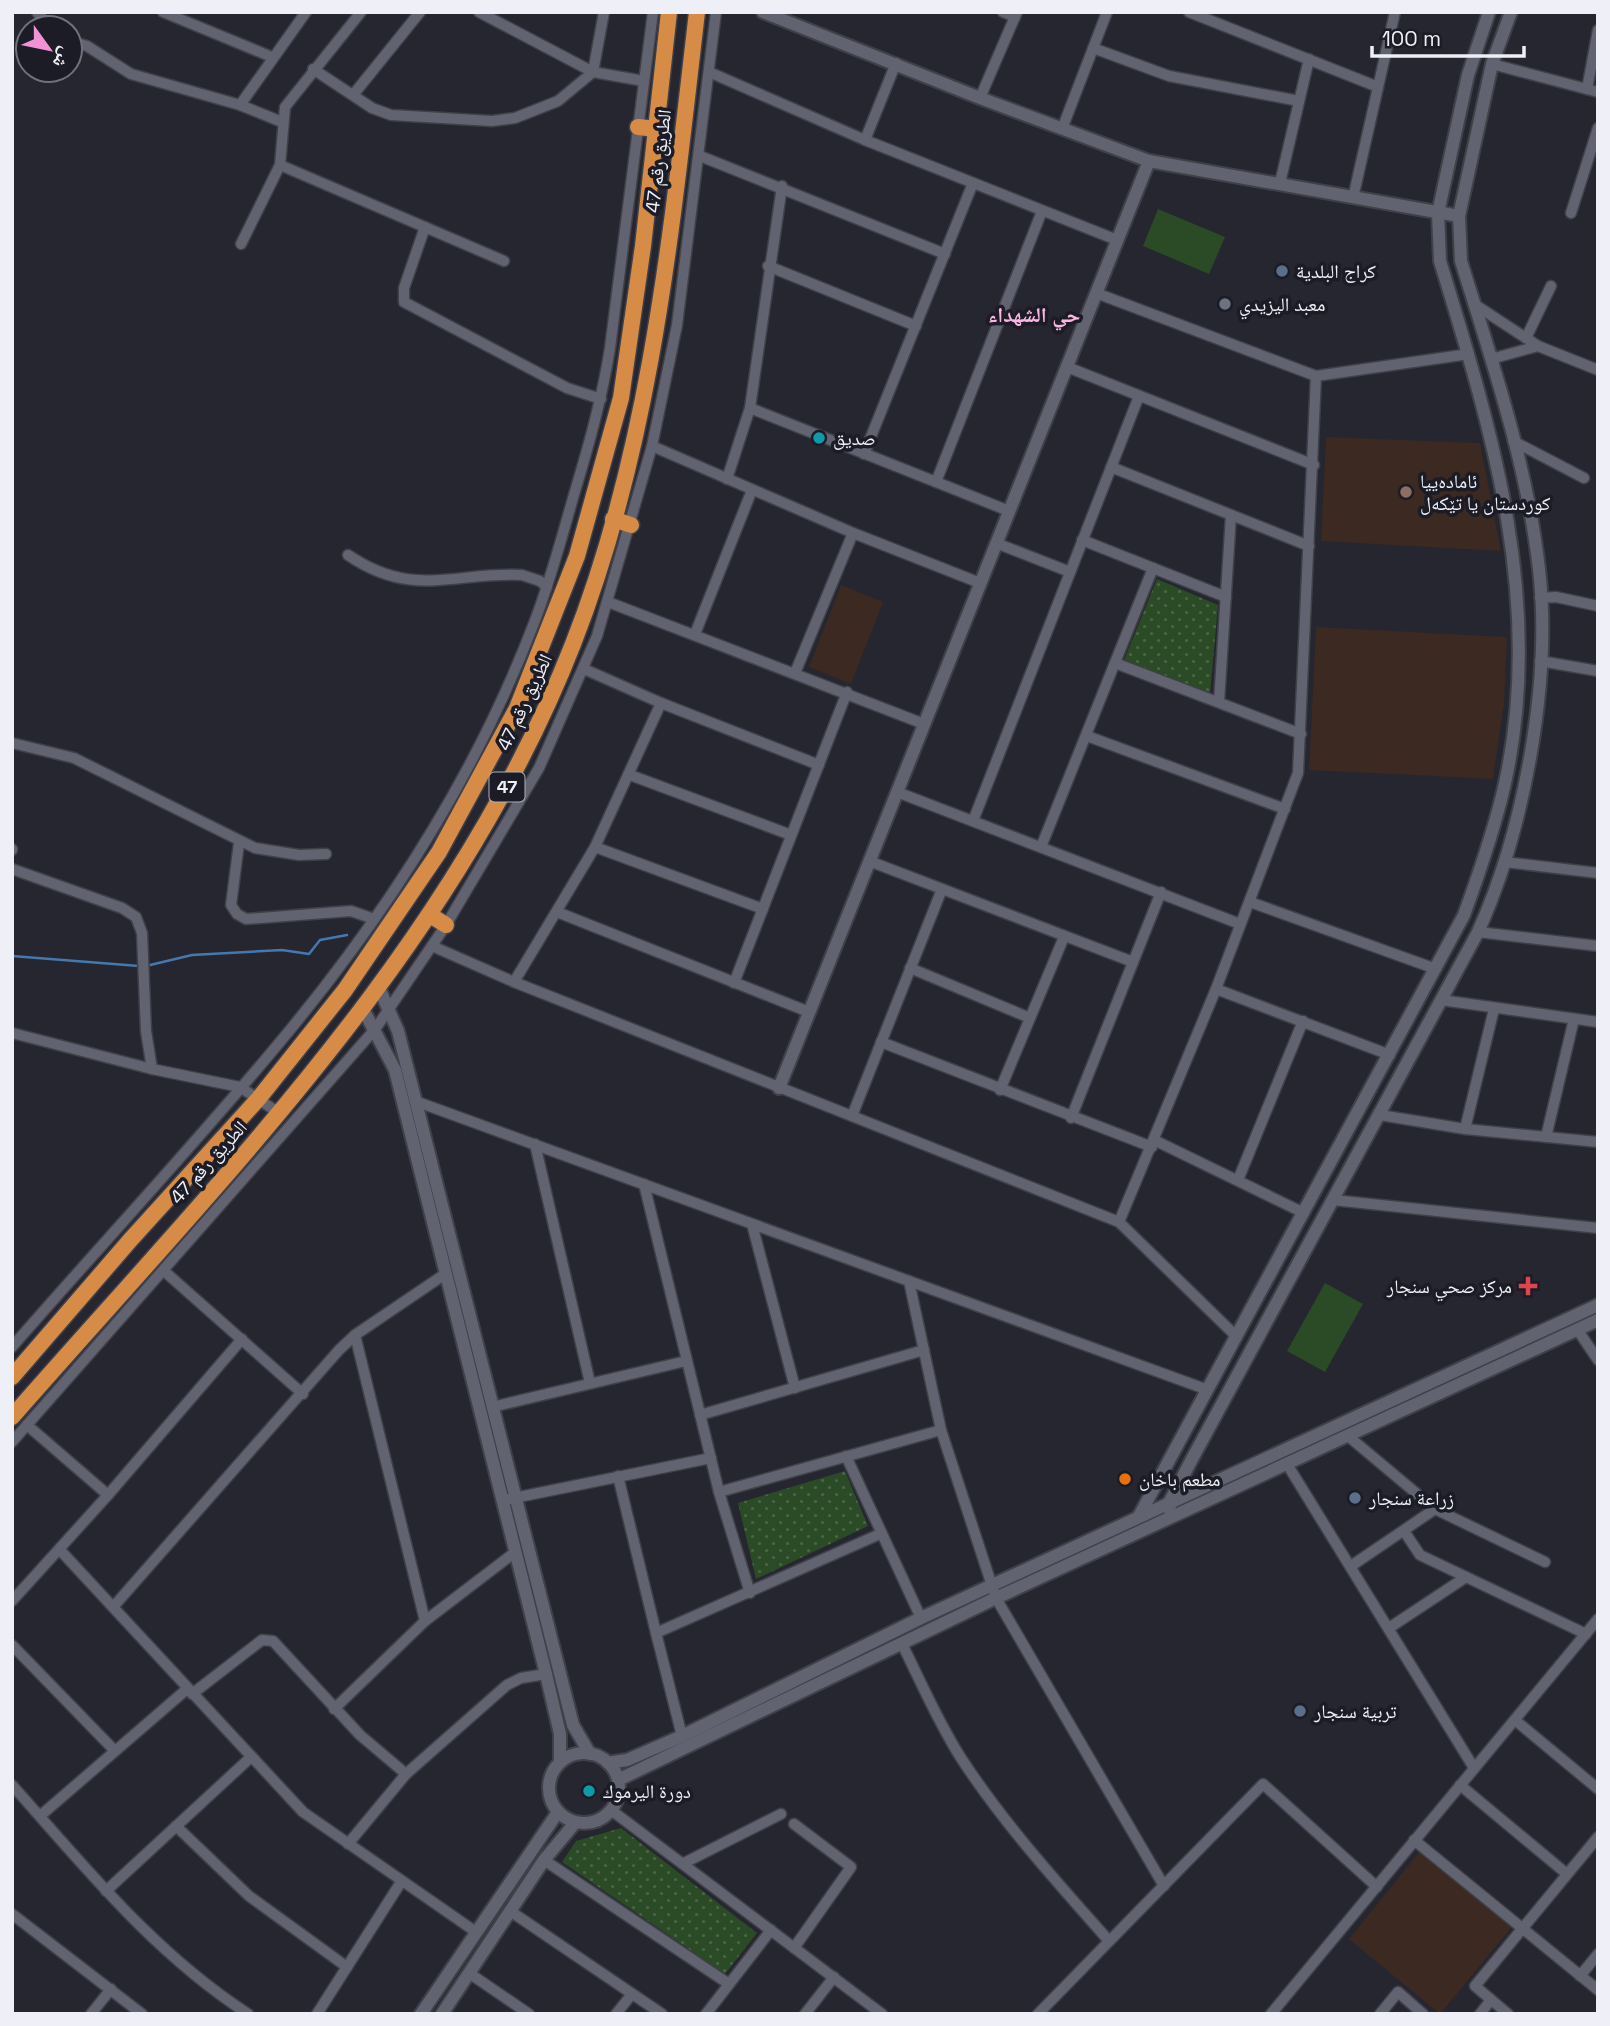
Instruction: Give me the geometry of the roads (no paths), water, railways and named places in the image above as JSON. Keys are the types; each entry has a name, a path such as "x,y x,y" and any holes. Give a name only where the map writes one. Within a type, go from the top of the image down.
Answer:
{"highway":[{"name":"الطريق رقم 47","path":"12,1377 132,1238 260,1098 345,990 428,869 493,756 539,658 577,556 621,398 657,129 669,12"},
{"name":"الطريق رقم 47","path":"12,1417 279,1113 379,988 430,915 491,815 550,701 595,581 643,403 667,253 696,12"},
{"path":"638,127 657,129"},
{"path":"621,398 643,403"},
{"path":"613,519 631,525"},
{"path":"413,861 428,869"},
{"path":"430,915 446,925"},
{"path":"222,1179 233,1192"}],"street":[{"path":"163,12 272,57"},
{"path":"241,244 281,165 285,107 361,12"},
{"path":"353,95 420,12"},
{"path":"479,12 593,72 644,81"},
{"path":"313,69 391,115 492,121 537,111 567,95 593,72 604,12"},
{"path":"12,1347 295,1024 374,919 413,861 469,764 504,694 547,587 601,399 610,348 653,12"},
{"path":"12,1442 376,1028 446,925 528,790 584,669 608,602 652,446 677,326 716,12"},
{"path":"763,12 796,19 980,98 1149,161 1459,216"},
{"path":"980,98 1016,15 1003,12"},
{"path":"1062,129 1107,12"},
{"path":"1189,12 1378,87"},
{"path":"1139,1516 1464,915 1492,836 1506,780 1520,660 1519,599 1503,488 1469,354 1440,261 1438,213 1468,75 1489,12"},
{"path":"1171,1517 1169,1503 1192,1459 1478,932 1504,862 1525,782 1540,661 1539,570 1513,441 1461,261 1459,216 1492,64 1511,12"},
{"path":"240,105 303,13"},
{"path":"1353,198 1394,13"},
{"path":"1492,64 1592,90 1598,30"},
{"path":"84,45 131,74 240,105 282,121"},
{"path":"1093,48 1169,76 1299,101"},
{"path":"1280,183 1309,60"},
{"path":"865,140 896,64"},
{"path":"709,72 865,140 1117,240"},
{"path":"1571,213 1598,128"},
{"path":"700,156 782,186 945,254"},
{"path":"779,1088 1149,161"},
{"path":"281,165 504,261"},
{"path":"863,454 972,183"},
{"path":"727,479 750,408 768,266 782,186"},
{"path":"936,482 1042,211"},
{"path":"425,227 404,288 404,302 552,381 601,399"},
{"path":"768,266 915,326"},
{"path":"1526,338 1551,286"},
{"path":"1096,293 1316,376 1469,354"},
{"path":"1474,304 1538,346 1598,370"},
{"path":"1490,359 1538,346"},
{"path":"1067,367 1314,465"},
{"path":"1119,1222 1216,989 1298,773 1316,376"},
{"path":"973,821 1139,396"},
{"path":"750,408 1009,511"},
{"path":"1513,441 1584,478"},
{"path":"652,446 853,533 980,583"},
{"path":"1111,467 1309,546"},
{"path":"695,634 752,490"},
{"path":"1219,702 1231,515"},
{"path":"795,673 853,533"},
{"path":"1082,540 1226,597"},
{"path":"996,543 1070,572"},
{"path":"348,555 369,569 407,581 522,575 540,581 547,587"},
{"path":"1041,847 1153,568"},
{"path":"1519,599 1556,597 1598,606"},
{"path":"608,602 847,692 924,724"},
{"path":"1540,661 1598,671"},
{"path":"1115,663 1301,734"},
{"path":"584,669 661,703 819,765"},
{"path":"734,983 847,692"},
{"path":"514,982 595,847 661,703"},
{"path":"1087,736 1285,810"},
{"path":"12,743 61,754 89,764 240,843 278,852 326,854"},
{"path":"630,775 791,835"},
{"path":"897,792 1240,924"},
{"path":"240,843 232,895 232,905 237,914 246,919 351,911 374,919"},
{"path":"595,847 763,909"},
{"path":"869,861 1133,962"},
{"path":"1504,862 1598,873"},
{"path":"12,869 122,908 136,917 142,933 145,1020 152,1069"},
{"path":"852,1116 942,889"},
{"path":"1071,1118 1161,892"},
{"path":"1250,902 1436,969"},
{"path":"557,912 809,1012"},
{"path":"1478,932 1598,946"},
{"path":"1000,1090 1064,937"},
{"path":"432,946 514,982 1119,1222 1237,1337"},
{"path":"911,968 1030,1018"},
{"path":"379,988 389,1010 415,1101 573,1726 590,1754"},
{"path":"1216,989 1390,1055"},
{"path":"1441,1000 1598,1022"},
{"path":"363,1009 376,1028 395,1070 546,1674 560,1734 560,1762 550,1781 549,1792 558,1812 575,1823 598,1820 611,1810 619,1791 618,1780 608,1763 590,1754 579,1753 560,1762"},
{"path":"1465,1129 1494,1009"},
{"path":"1546,1137 1574,1019"},
{"path":"1238,1180 1303,1021"},
{"path":"12,1033 152,1069 240,1087 279,1113"},
{"path":"881,1042 1071,1118 1153,1143 1238,1180 1304,1213"},
{"path":"415,1101 1208,1391"},
{"path":"1380,1115 1465,1129 1598,1142"},
{"path":"535,1144 590,1382"},
{"path":"644,1184 719,1492 750,1592"},
{"path":"1333,1200 1598,1228"},
{"path":"752,1224 795,1388"},
{"path":"164,1270 303,1394"},
{"path":"114,1606 355,1335 445,1274"},
{"path":"909,1281 941,1430 994,1592 1164,1886"},
{"path":"618,1780 902,1644 1139,1516 1598,1305"},
{"path":"608,1763 627,1760 682,1737 922,1618 994,1592 1171,1517 1598,1320"},
{"path":"1577,1329 1598,1360"},
{"path":"355,1335 425,1621"},
{"path":"12,1601 60,1550 242,1339"},
{"path":"700,1415 924,1350"},
{"path":"492,1407 686,1361"},
{"path":"27,1425 108,1495"},
{"path":"719,1492 941,1430"},
{"path":"1348,1436 1435,1509 1545,1562"},
{"path":"1176,1450 1192,1459"},
{"path":"846,1456 880,1534 922,1618"},
{"path":"502,1501 711,1458"},
{"path":"1287,1464 1474,1768"},
{"path":"618,1476 682,1737"},
{"path":"1351,1566 1435,1509"},
{"path":"1404,1531 1420,1555 1586,1634"},
{"path":"656,1633 880,1534"},
{"path":"60,1550 114,1606 250,1758 303,1812 476,1932"},
{"path":"334,1709 425,1621 514,1553"},
{"path":"1389,1628 1466,1577"},
{"path":"1271,2014 1598,1619"},
{"path":"40,1816 189,1691 257,1643 268,1639 278,1645 334,1709 406,1774"},
{"path":"902,1644 946,1732 978,1783 1024,1844 1109,1941"},
{"path":"12,1645 116,1751"},
{"path":"348,1844 406,1774 507,1685 521,1678 546,1674"},
{"path":"1515,1720 1596,1783"},
{"path":"106,1891 250,1758"},
{"path":"1038,2014 1263,1784 1377,1887"},
{"path":"12,1785 106,1891 179,1965 248,2014"},
{"path":"1460,1785 1567,1874"},
{"path":"611,1810 882,2014"},
{"path":"421,2014 558,1812"},
{"path":"684,1863 781,1814"},
{"path":"442,2014 544,1860 575,1823"},
{"path":"794,1824 850,1867 794,1948"},
{"path":"176,1826 249,1896 347,1967"},
{"path":"1508,2014 1475,1986 1598,1837"},
{"path":"1414,1840 1598,1990"},
{"path":"544,1860 729,1984"},
{"path":"317,2014 401,1882"},
{"path":"510,1911 662,2014"},
{"path":"12,1914 142,2014"},
{"path":"706,2014 771,1930"},
{"path":"1580,1976 1598,1954"},
{"path":"469,1973 529,2014"},
{"path":"805,2014 834,1977"},
{"path":"91,2014 111,1989"},
{"path":"1380,2014 1398,1992 1423,2014"},
{"path":"616,2014 632,1994"},
{"path":"1480,2014 1492,2000"}],"waterway":[{"path":"146,966 192,955 282,950 309,954 320,940 347,935"},
{"path":"12,956 139,966"}],"place":[{"name":"كراج البلدية","path":"1282,271"},
{"name":"معبد اليزيدي","path":"1225,304"},
{"name":"صديق","path":"819,438"},
{"name":"ئامادەییا کوردستان یا تێکەل","path":"1406,492"},
{"name":"مركز صحي سنجار","path":"1528,1286"},
{"name":"مطعم باخان","path":"1125,1479"},
{"name":"زراعة سنجار","path":"1355,1498"},
{"name":"تربية سنجار","path":"1300,1711"},
{"name":"دورة اليرموك","path":"589,1791"}],"district":[{"name":"حي الشهداء","path":"1034,315"}]}
